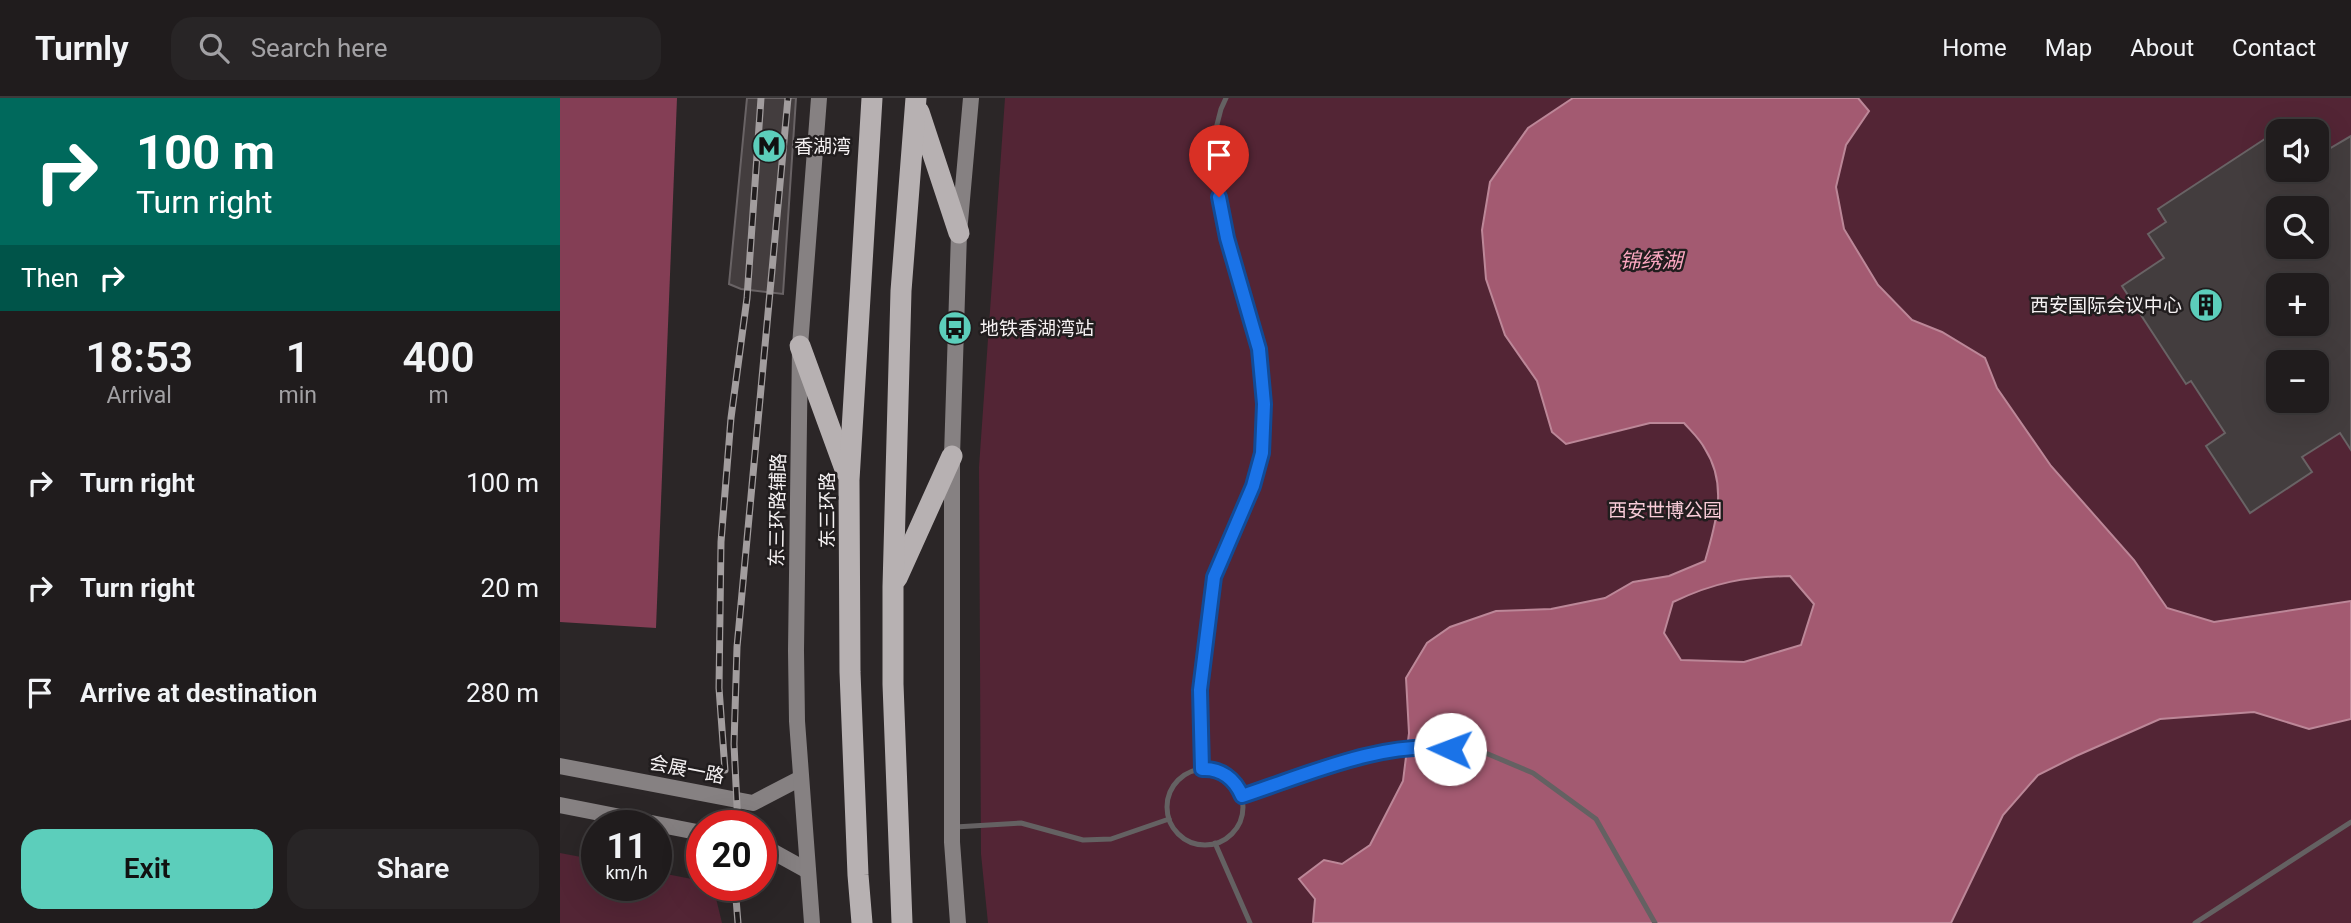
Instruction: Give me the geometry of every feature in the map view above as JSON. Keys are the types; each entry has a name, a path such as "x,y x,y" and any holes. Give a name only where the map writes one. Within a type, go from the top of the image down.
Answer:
{"highway":[{"name":"东三环路","path":"862,923 850,672 849,480 872,98"},
{"path":"916,100 958,233"},
{"path":"902,923 893,684 894,587 901,291 916,100"},
{"path":"800,346 849,480"},
{"path":"894,587 952,456"}],"main road":[{"name":"东三环路辅路","path":"812,923 796,651 800,346 819,98"},
{"path":"958,923 952,827 952,456 958,233 971,98"},
{"name":"会展一路","path":"560,766 753,803 802,778"},
{"path":"560,805 686,830"},
{"path":"777,854 808,871"}],"lane":[{"path":"1202,769 1200,690 1214,577 1253,486 1262,453 1264,404 1259,349 1227,238 1215,177 1212,144 1226,98"},
{"path":"1242,796 1380,751 1431,746 1488,754 1533,773 1596,819 1655,923"},
{"path":"1202,769 1220,772 1231,779 1242,796 1243,813 1239,825 1231,835 1215,843 1196,844 1184,839 1175,831 1169,820 1167,807 1175,783 1184,775 1202,769"},
{"path":"952,827 1021,823 1083,840 1111,839 1169,820"},
{"path":"2195,923 2351,822"},
{"path":"1215,843 1250,923"}],"green space":[{"name":"西安世博公园","path":"1005,98 2351,98 2351,923 988,923 981,854 979,467"},
{"path":"560,853 581,857 581,901 672,901 672,875 686,878 686,901 717,901 722,923 560,923"}],"shaded area":[{"path":"560,98 677,98 656,628 560,622"}],"water":[{"name":"锦绣湖","path":"1573,98 1858,98 1869,111 1846,145 1836,187 1844,229 1878,285 1912,320 1942,332 1985,358 1997,388 2051,466 2134,560 2167,608 2214,622 2351,601 2351,719 2309,729 2254,712 2160,719 2038,775 2003,815 1951,923 1313,923 1315,899 1299,879 1324,860 1342,864 1370,845 1403,781 1409,733 1406,678 1427,643 1450,627 1496,611 1551,609 1605,598 1633,582 1669,576 1705,561 1709,547 1718,504 1716,476 1703,445 1684,423 1650,423 1566,444 1552,432 1537,381 1505,335 1486,279 1482,230 1490,182 1528,128","holes":["1790,576 1814,604 1801,645 1744,662 1681,660 1664,633 1673,602 1730,582"]}],"building":[{"name":"香湖湾","path":"747,98 796,98 783,294 741,289 729,284"},
{"name":"西安国际会议中心","path":"2351,136 2351,450 2340,433 2302,457 2312,472 2250,513 2206,446 2225,433 2191,381 2186,384 2122,286 2164,258 2148,234 2166,222 2158,209 2266,138 2266,182 2329,182 2329,149"}],"railway":[{"path":"725,770 719,688 721,542 731,418 747,298 761,98"},
{"path":"737,810 734,744 737,647 788,98"},
{"path":"736,901 738,923"}],"place":[{"name":"香湖湾","path":"769,146"},
{"name":"西安国际会议中心","path":"2206,305"},
{"name":"地铁香湖湾站","path":"955,328"}],"route":[{"path":"1219,197 1227,238 1259,349 1264,404 1262,453 1253,486 1214,577 1200,690 1202,769 1220,772 1231,779 1242,796 1380,751 1431,746 1450,749"}]}
